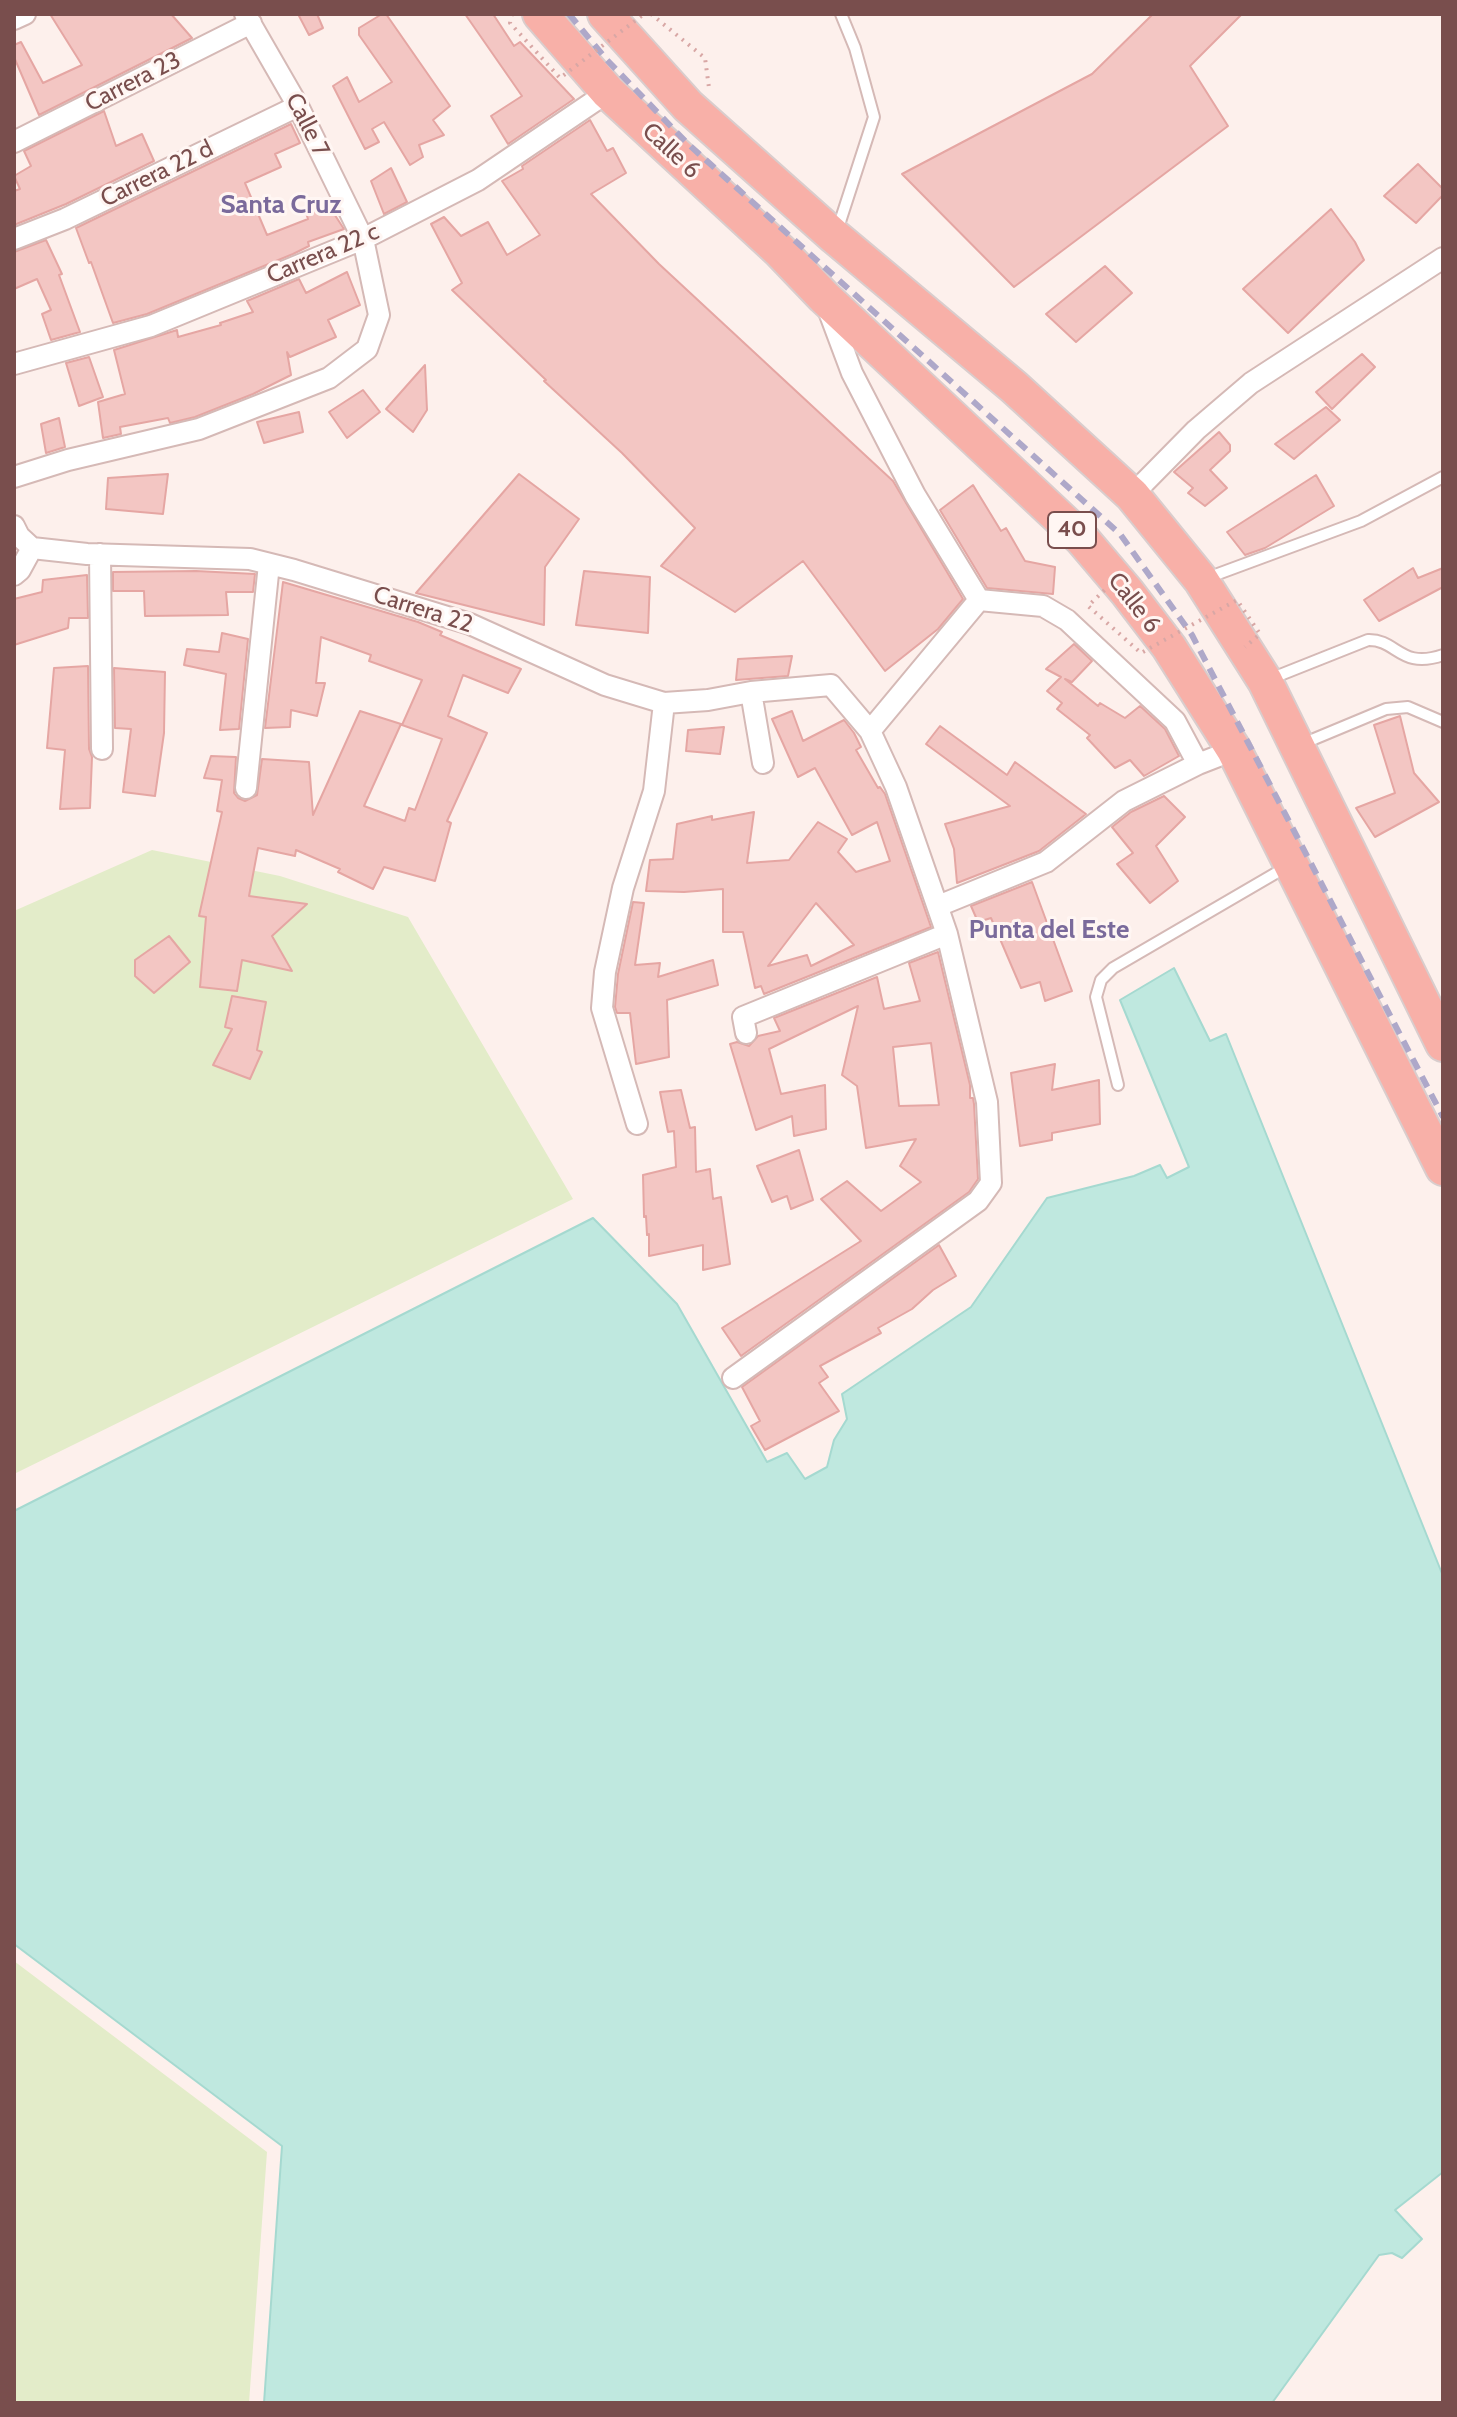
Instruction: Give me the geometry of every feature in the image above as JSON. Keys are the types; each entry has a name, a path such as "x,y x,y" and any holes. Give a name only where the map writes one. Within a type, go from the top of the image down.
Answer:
{"highway":[{"name":"Calle 6","path":"540,14 608,92 1050,508 1116,579 1169,647 1234,750 1443,1168"},
{"name":"Calle 6","path":"605,14 688,106 835,237 1014,387 1132,495 1201,580 1265,681 1443,1044"}],"street":[{"path":"14,19 25,14"},
{"name":"Calle 7","path":"248,18 298,106 363,239"},
{"name":"Carrera 23","path":"14,142 248,18"},
{"name":"Carrera 22 c","path":"14,364 151,326 363,239 478,180 608,92"},
{"name":"Carrera 22 d","path":"14,239 65,219 298,106"},
{"path":"16,480 68,460 199,429 329,378 367,349 379,315 363,239"},
{"path":"1132,495 1196,430 1251,383 1443,258"},
{"path":"824,297 852,373 901,468 979,600"},
{"path":"14,526 19,536 32,548 14,575"},
{"name":"Carrera 22","path":"32,548 100,554 250,559 470,624 605,685 664,703 831,685 870,731"},
{"path":"100,554 102,749"},
{"path":"246,788 269,564"},
{"path":"733,1378 978,1201 991,1183 987,1102 947,934 896,787 870,731 979,600"},
{"path":"979,600 1043,606 1067,620 1175,721 1198,764"},
{"path":"751,692 763,763"},
{"path":"637,1124 602,1008 605,972 623,888 654,791 664,703"},
{"path":"938,906 1046,862 1124,801 1198,764 1234,750"},
{"path":"746,1033 743,1017 947,934"}],"lane":[{"path":"835,237 874,117 855,48 841,14"},
{"path":"1201,580 1361,521 1443,477"},
{"path":"1265,681 1368,640 1375,640 1409,659 1429,660 1443,655"},
{"path":"1296,746 1386,709 1408,707 1443,722"},
{"path":"1118,1085 1096,997 1101,980 1113,968 1290,865"}],"path":[{"path":"512,14 510,23 560,78 644,14"},
{"path":"651,14 705,58 715,130"},
{"path":"1116,579 1088,606 1141,653 1237,600 1260,634 1245,647"}],"green space":[{"path":"152,850 280,876 408,917 573,1199 14,1474 14,911"},
{"path":"14,1961 267,2152 249,2403 14,2403"}],"water":[{"path":"1174,968 1210,1041 1226,1034 1443,1576 1443,2172 1395,2210 1422,2239 1402,2258 1392,2253 1379,2255 1272,2403 264,2403 282,2146 14,1944 14,1511 593,1218 677,1304 767,1462 787,1453 805,1479 827,1467 834,1440 847,1419 842,1394 971,1307 1047,1198 1134,1176 1160,1165 1167,1178 1189,1167 1120,1000"}],"building":[{"path":"50,14 171,14 192,38 39,115 14,57 14,45 21,42 43,83 82,65"},
{"path":"298,14 317,14 323,28 309,35"},
{"path":"386,14 450,106 433,120 444,135 419,145 423,157 410,165 384,122 372,129 379,142 365,149 333,86 347,77 359,102 392,82 359,35 359,28"},
{"path":"465,14 493,14 514,46 520,42 574,99 508,144 491,116 522,96"},
{"path":"1153,14 1242,14 1190,66 1228,126 1014,287 902,174 1092,74"},
{"path":"104,111 116,146 142,134 154,161 66,204 14,225 14,191 20,189 14,176 31,166 24,151"},
{"path":"590,120 607,151 613,148 626,173 591,194 659,264 893,481 963,599 938,629 885,671 803,561 735,612 661,566 695,528 622,453 452,290 462,283 431,224 444,217 461,236 488,222 507,255 540,235 502,181"},
{"path":"291,124 300,143 275,154 281,167 245,183 267,235 308,219 306,213 327,203 344,229 308,242 309,246 293,254 147,314 113,323 76,228"},
{"path":"1418,164 1443,189 1443,195 1416,223 1384,196"},
{"path":"391,168 407,202 384,214 371,181"},
{"path":"1331,209 1364,260 1288,333 1243,289"},
{"path":"46,240 62,274 59,275 80,332 51,340 42,314 51,310 37,279 14,289 14,252"},
{"path":"1105,266 1132,293 1076,342 1046,314"},
{"path":"347,272 360,305 328,320 336,337 290,357 287,352 291,375 195,417 170,423 168,418 120,427 121,434 103,438 98,402 125,394 114,350 177,330 178,337 221,325 253,312 247,301 299,279 306,293"},
{"path":"1362,354 1375,367 1332,409 1316,392"},
{"path":"89,357 103,397 79,406 66,363"},
{"path":"425,365 427,410 413,432 386,409"},
{"path":"363,390 380,412 347,438 329,412"},
{"path":"1326,407 1340,420 1294,459 1275,444"},
{"path":"299,412 303,432 264,443 257,422"},
{"path":"59,418 65,447 46,453 41,424"},
{"path":"1219,432 1230,445 1230,451 1210,470 1227,488 1205,506 1188,493 1193,488 1174,472"},
{"path":"168,474 163,514 106,509 108,478"},
{"path":"519,474 579,519 545,567 544,625 416,593"},
{"path":"1316,475 1334,506 1265,548 1245,555 1227,532"},
{"path":"973,485 1001,531 1006,528 1025,561 1055,567 1053,594 987,588 940,510"},
{"path":"1413,568 1418,578 1443,568 1443,587 1379,621 1364,600"},
{"path":"584,571 650,577 648,633 576,625"},
{"path":"113,572 255,574 253,592 226,592 228,615 145,616 144,591 113,591"},
{"path":"87,575 88,618 69,618 68,628 14,645 14,599 42,592 43,580"},
{"path":"283,582 418,622 442,632 440,635 521,669 508,693 463,675 448,716 487,733 447,821 451,823 435,881 384,867 373,889 338,872 340,869 296,850 295,856 258,848 249,896 307,904 272,936 292,971 242,960 237,991 200,987 206,917 199,916 222,812 217,811 222,780 204,778 211,756 236,757 234,793 245,801 257,795 262,759 309,762 313,815 360,711 401,724 364,806 405,821 409,808 415,810 442,739 402,725 422,680 369,661 371,655 321,637 316,683 325,683 317,716 291,710 290,727 265,728"},
{"path":"222,633 248,639 239,729 220,730 226,674 184,665 187,649 219,652"},
{"path":"1074,644 1092,661 1072,682 1065,679 1098,706 1100,703 1125,718 1140,706 1165,729 1179,756 1144,776 1130,760 1115,768 1087,738 1090,735 1057,709 1062,703 1047,691 1061,677 1046,669"},
{"path":"792,656 788,676 736,680 738,659"},
{"path":"88,666 89,749 92,757 90,808 60,809 65,750 47,748 54,668"},
{"path":"114,668 165,672 164,733 155,796 123,792 131,729 115,728"},
{"path":"792,711 803,741 844,720 854,733 861,747 856,750 878,788 885,794 931,927 764,994 761,986 755,988 743,932 723,932 723,889 646,891 650,860 673,859 677,824 712,816 712,820 754,812 747,863 789,860 818,822 847,839 838,852 856,872 890,861 877,822 852,835 815,768 798,777 772,719","holes":["816,903 854,945 811,966 807,955 768,966"]},
{"path":"1400,716 1414,773 1439,802 1375,837 1356,808 1395,793 1374,725"},
{"path":"940,726 1007,775 1015,762 1086,814 1039,851 957,883 954,849 945,824 1010,806 926,744"},
{"path":"724,727 720,754 686,751 688,730"},
{"path":"1164,796 1185,817 1156,846 1178,881 1150,903 1117,864 1133,853 1112,827 1131,812"},
{"path":"1032,882 1072,991 1045,1001 1040,982 1021,988 991,918 978,922 971,906"},
{"path":"633,902 644,903 635,965 660,963 658,977 713,960 718,985 667,1000 669,1057 636,1064 630,1013 617,1013 615,1007 618,974"},
{"path":"169,936 190,962 154,993 135,976 135,960"},
{"path":"938,952 970,1085 970,1098 973,1098 978,1179 969,1192 741,1356 722,1328 861,1241 821,1199 847,1181 881,1211 921,1182 900,1166 916,1139 866,1148 857,1086 842,1075 858,1006 769,1049 781,1094 825,1085 826,1129 794,1136 792,1116 756,1130 730,1044 737,1042 749,1046 758,1036 780,1031 774,1018 877,977 884,1009 920,1001 909,963","holes":["931,1043 939,1105 899,1106 893,1047"]},
{"path":"232,996 266,1002 257,1050 262,1052 250,1079 213,1065 232,1029 225,1027"},
{"path":"1055,1064 1052,1090 1099,1080 1100,1124 1052,1133 1052,1140 1020,1146 1011,1073"},
{"path":"681,1090 690,1128 695,1127 696,1172 710,1169 713,1199 721,1197 730,1264 703,1270 703,1245 649,1256 649,1234 644,1217 643,1175 676,1167 674,1131 668,1132 660,1092"},
{"path":"799,1150 813,1200 791,1209 787,1196 772,1202 757,1166"},
{"path":"939,1245 956,1276 933,1290 912,1309 878,1328 881,1333 820,1366 828,1377 819,1383 839,1411 765,1450 751,1426 760,1421 742,1387"}],"railway":[{"path":"569,14 607,60 687,143 1120,534 1192,635 1443,1117"}],"district":[{"name":"Santa Cruz","path":"281,205"},
{"name":"Punta del Este","path":"1049,930"}]}
